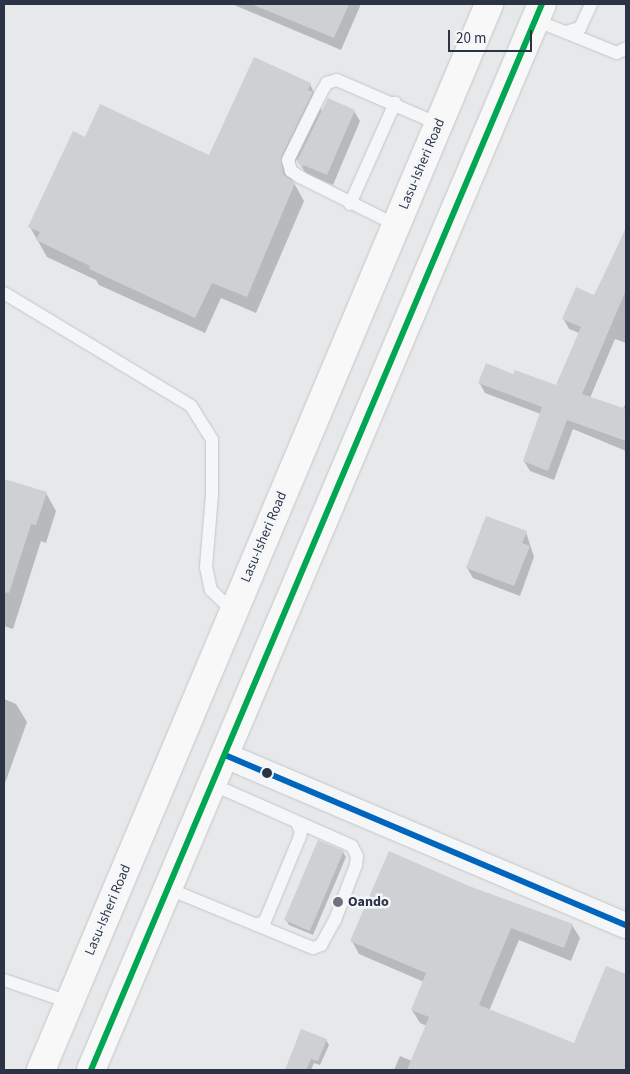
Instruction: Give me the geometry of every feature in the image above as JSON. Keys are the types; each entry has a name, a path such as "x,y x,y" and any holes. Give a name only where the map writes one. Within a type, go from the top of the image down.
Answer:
{"main road":[{"name":"Lasu-Isheri Road","path":"41,1070 488,4"},
{"path":"91,1070 227,756 538,12"}],"street":[{"path":"227,756 626,925"}],"lane":[{"path":"566,32 580,28 591,4"},
{"path":"538,12 566,32 618,53 626,48"},
{"path":"396,225 350,204 300,177 291,171 288,160 327,83 337,80 438,124"},
{"path":"350,204 395,104"},
{"path":"4,293 191,406 212,440 212,495 206,567 212,590 233,611"},
{"path":"169,889 257,924 305,946 321,945 352,882 357,856 352,846 214,785"},
{"path":"257,924 265,921 299,840 301,832 298,823"},
{"path":"4,980 69,1002"}],"building":[{"path":"251,4 349,4 334,38"},
{"path":"254,57 311,83 308,90 313,92 281,157 283,174 295,183 247,297 212,283 195,318 89,269 90,266 36,240 40,232 28,227 73,131 85,137 100,104 209,155"},
{"path":"328,98 355,110 327,175 303,165 302,168 297,161"},
{"path":"626,229 626,290 582,394 626,409 626,441 567,420 548,471 523,461 542,407 478,383 486,363 513,374 515,370 556,385 581,327 562,319 576,287 594,295"},
{"path":"4,479 47,492 36,525 31,524 9,593 4,592"},
{"path":"486,516 527,531 522,543 530,546 514,586 466,568"},
{"path":"318,840 344,851 310,931 284,920"},
{"path":"389,851 469,886 573,924 564,948 511,928 479,1005 574,1043 606,966 626,974 626,1070 407,1070 429,1017 411,1010 426,973 350,941"},
{"path":"301,1029 327,1039 318,1061 311,1059 306,1070 285,1070"}],"transit line":[{"path":"91,1070 542,4"},
{"path":"227,756 626,925"}],"place":[{"name":"Oando","path":"338,902"}]}
